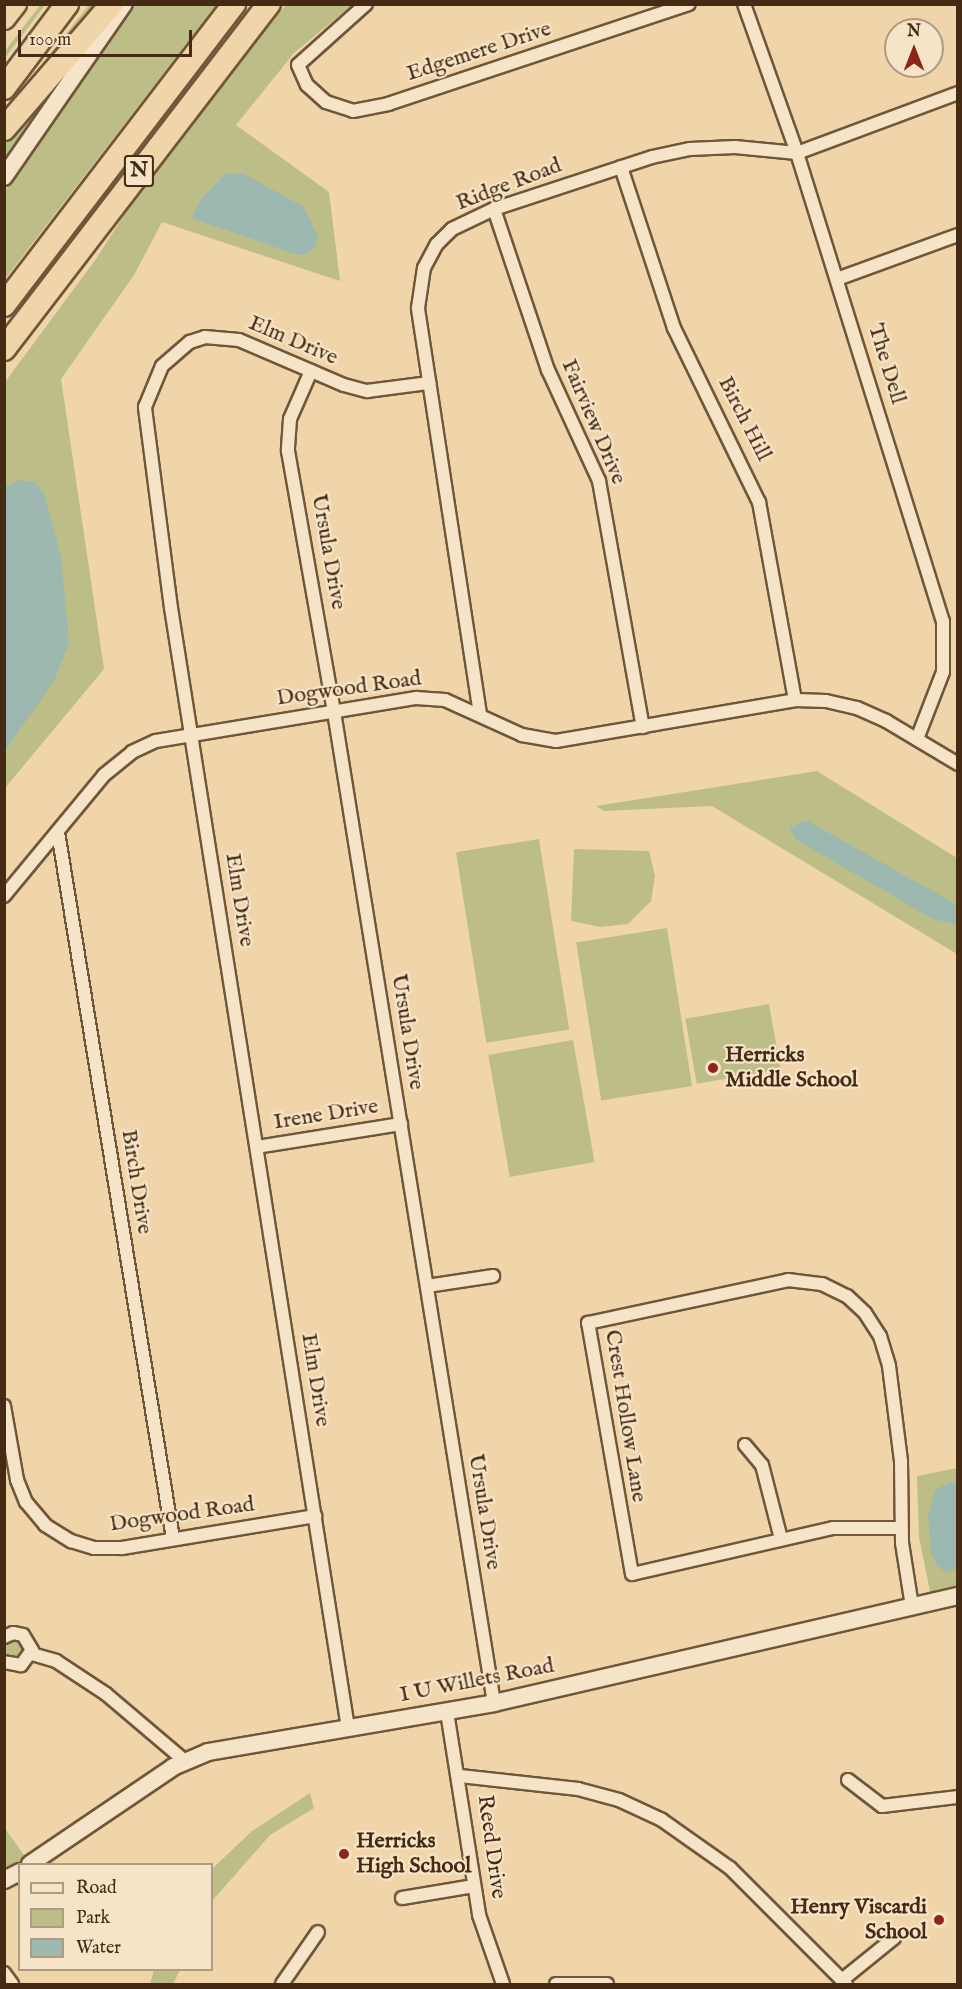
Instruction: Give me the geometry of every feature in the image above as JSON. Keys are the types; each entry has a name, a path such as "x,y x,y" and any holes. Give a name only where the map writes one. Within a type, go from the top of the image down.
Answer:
{"highway":[{"path":"4,18 15,4"},
{"path":"4,88 67,4"},
{"path":"4,129 112,4"},
{"name":"N","path":"4,305 234,4"},
{"name":"N","path":"4,349 269,4"}],"main road":[{"path":"4,177 124,4"},
{"name":"I U Willets Road","path":"32,1863 185,1761 230,1747 494,1703 957,1596"},
{"path":"4,1880 18,1873"}],"street":[{"name":"Edgemere Drive","path":"366,4 298,65 307,86 326,102 343,110 362,111 689,4"},
{"name":"The Dell","path":"744,4 797,153 943,621 943,672 917,739"},
{"name":"Ridge Road","path":"480,714 418,308 424,268 437,244 452,229 494,209 621,167 690,149 735,147 797,153 957,93"},
{"name":"Birch Hill","path":"621,167 674,328 759,502 795,700"},
{"name":"Fairview Drive","path":"494,209 548,370 599,481 643,727"},
{"path":"837,279 957,235"},
{"name":"Elm Drive","path":"348,1728 190,734 146,429 148,393 173,353 205,337 239,340 311,371 367,391 429,383"},
{"name":"Ursula Drive","path":"311,371 290,419 288,451 334,710 494,1703"},
{"name":"Dogwood Road","path":"4,896 119,761 156,741 334,710 425,697 445,700 540,739 576,740 795,700 857,708 917,739 957,764"},
{"name":"Birch Drive","path":"58,832 173,1539"},
{"name":"Irene Drive","path":"257,1147 400,1124"},
{"path":"427,1286 493,1276"},
{"name":"Crest Hollow Lane","path":"901,1528 833,1528 632,1574 588,1323 788,1280 822,1284 848,1296 866,1313 880,1336 889,1366 901,1461 901,1528 912,1606"},
{"name":"Dogwood Road","path":"4,1406 17,1480 26,1502 45,1525 70,1541 94,1548 122,1548 315,1516"},
{"path":"745,1445 762,1465 782,1539"},
{"path":"4,1637 13,1633 23,1635 30,1641 32,1654"},
{"path":"4,1662 21,1665 32,1654"},
{"path":"32,1654 56,1661 106,1694 185,1761"},
{"name":"Reed Drive","path":"447,1712 460,1776 479,1915 503,1984"},
{"path":"460,1776 578,1789 619,1800 662,1820 730,1868 844,1982 894,1938"},
{"path":"848,1780 882,1806 957,1797"},
{"path":"402,1898 474,1886"},
{"path":"282,1984 318,1932"},
{"path":"4,1973 12,1984"},
{"path":"556,1984 607,1984"}],"green space":[{"path":"41,4 45,5 5,58 5,51"},
{"path":"89,5 102,5 45,66 43,63"},
{"path":"136,5 216,5 5,279 5,191 99,50"},
{"path":"286,5 352,5 294,53 236,125 329,192 340,281 162,222 134,275 61,379 104,669 5,788 5,382 96,259 145,182 257,35"},
{"path":"30,111 36,112 5,158 5,140"},
{"path":"817,771 957,858 957,954 712,806 604,811 596,806"},
{"path":"539,839 569,1030 486,1043 456,852"},
{"path":"574,849 649,851 655,876 651,901 628,924 600,927 571,921"},
{"path":"667,928 692,1086 601,1100 576,942"},
{"path":"769,1004 780,1069 697,1084 685,1019"},
{"path":"573,1040 595,1162 510,1177 488,1055"},
{"path":"957,1468 957,1590 931,1596 919,1537 917,1476"},
{"path":"18,1633 29,1659 5,1662 5,1637"},
{"path":"310,1793 314,1808 270,1835 213,1900 213,1868 252,1831"},
{"path":"4,1827 26,1858 5,1870 4,1870"},
{"path":"154,1971 180,1971 173,1984 150,1984"}],"water":[{"path":"244,174 304,207 318,237 314,249 304,255 292,253 192,218 201,199 224,175"},
{"path":"21,480 35,482 45,496 61,557 69,642 55,679 5,751 5,486"},
{"path":"806,820 957,905 957,925 931,918 797,840 789,828"},
{"path":"957,1480 957,1569 946,1572 937,1566 931,1552 928,1515 936,1489"}],"place":[{"name":"Herricks Middle School","path":"713,1068"},
{"name":"Herricks High School","path":"344,1854"},
{"name":"Henry Viscardi School","path":"939,1920"}]}
